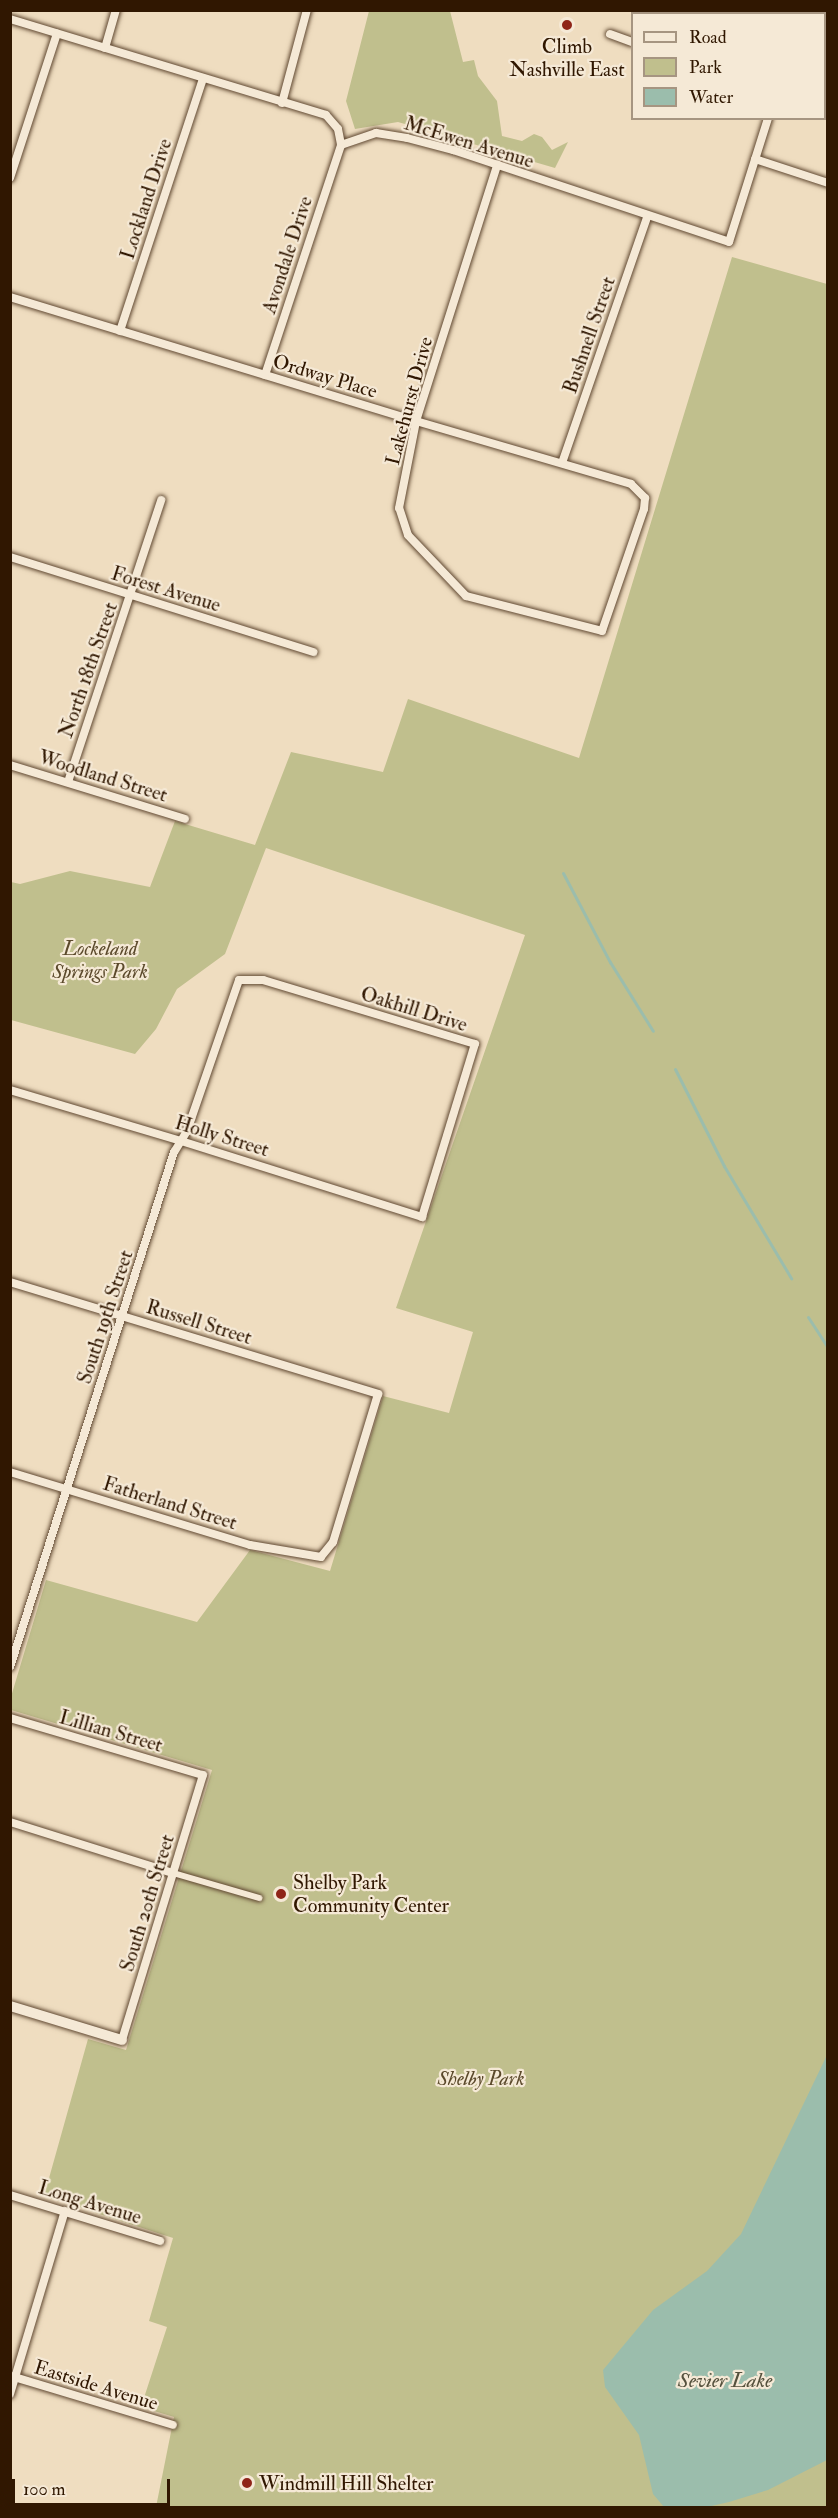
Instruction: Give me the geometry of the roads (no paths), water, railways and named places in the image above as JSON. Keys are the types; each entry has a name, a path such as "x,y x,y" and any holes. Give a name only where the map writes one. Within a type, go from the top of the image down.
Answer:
{"street":[{"path":"105,48 116,10"},
{"path":"282,103 307,10"},
{"path":"10,19 333,120 341,145"},
{"path":"10,178 57,33"},
{"path":"610,34 631,41"},
{"name":"Lockland Drive","path":"120,331 203,79"},
{"path":"767,120 755,159 828,183"},
{"name":"McEwen Avenue","path":"341,145 376,133 453,150 646,217 729,242 755,159"},
{"name":"Avondale Drive","path":"265,375 341,145"},
{"name":"Lakehurst Drive","path":"497,165 416,421 399,508 408,535 466,596 602,631 644,509 645,498 631,484"},
{"name":"Bushnell Street","path":"562,463 646,217"},
{"name":"Ordway Place","path":"10,297 631,484"},
{"name":"North 18th Street","path":"68,782 161,500"},
{"name":"Forest Avenue","path":"10,557 313,652"},
{"name":"Woodland Street","path":"10,765 185,819"},
{"name":"South 19th Street","path":"10,1667 14,1641 67,1489 174,1152 181,1141 239,980"},
{"name":"Oakhill Drive","path":"239,980 263,980 474,1044 422,1217"},
{"name":"Holly Street","path":"10,1089 422,1217"},
{"name":"Russell Street","path":"10,1282 378,1394 333,1542 321,1557"},
{"name":"Fatherland Street","path":"10,1472 250,1545 321,1557"},
{"name":"Lillian Street","path":"10,1718 203,1775"},
{"name":"South 20th Street","path":"122,2040 203,1775"},
{"path":"10,1822 259,1898"},
{"path":"10,2007 122,2040"},
{"name":"Long Avenue","path":"10,2195 160,2241"},
{"path":"10,2394 13,2376 65,2211"},
{"name":"Eastside Avenue","path":"13,2376 173,2425"}],"water":[{"name":"Sevier Lake","path":"827,2055 827,2460 768,2490 729,2502 707,2507 664,2507 653,2494 639,2435 605,2387 603,2370 653,2310 707,2271 741,2234"}],"waterway":[{"path":"563,873 610,962 653,1031"},
{"path":"675,1069 724,1166 791,1278"},
{"path":"808,1317 828,1348"}],"place":[{"name":"Climb Nashville East","path":"567,25"},
{"name":"Shelby Park Community Center","path":"281,1894"},
{"name":"Windmill Hill Shelter","path":"247,2483"}],"park label":[{"name":"Lockeland Springs Park","path":"100,960"},
{"name":"Shelby Park","path":"481,2078"}]}
